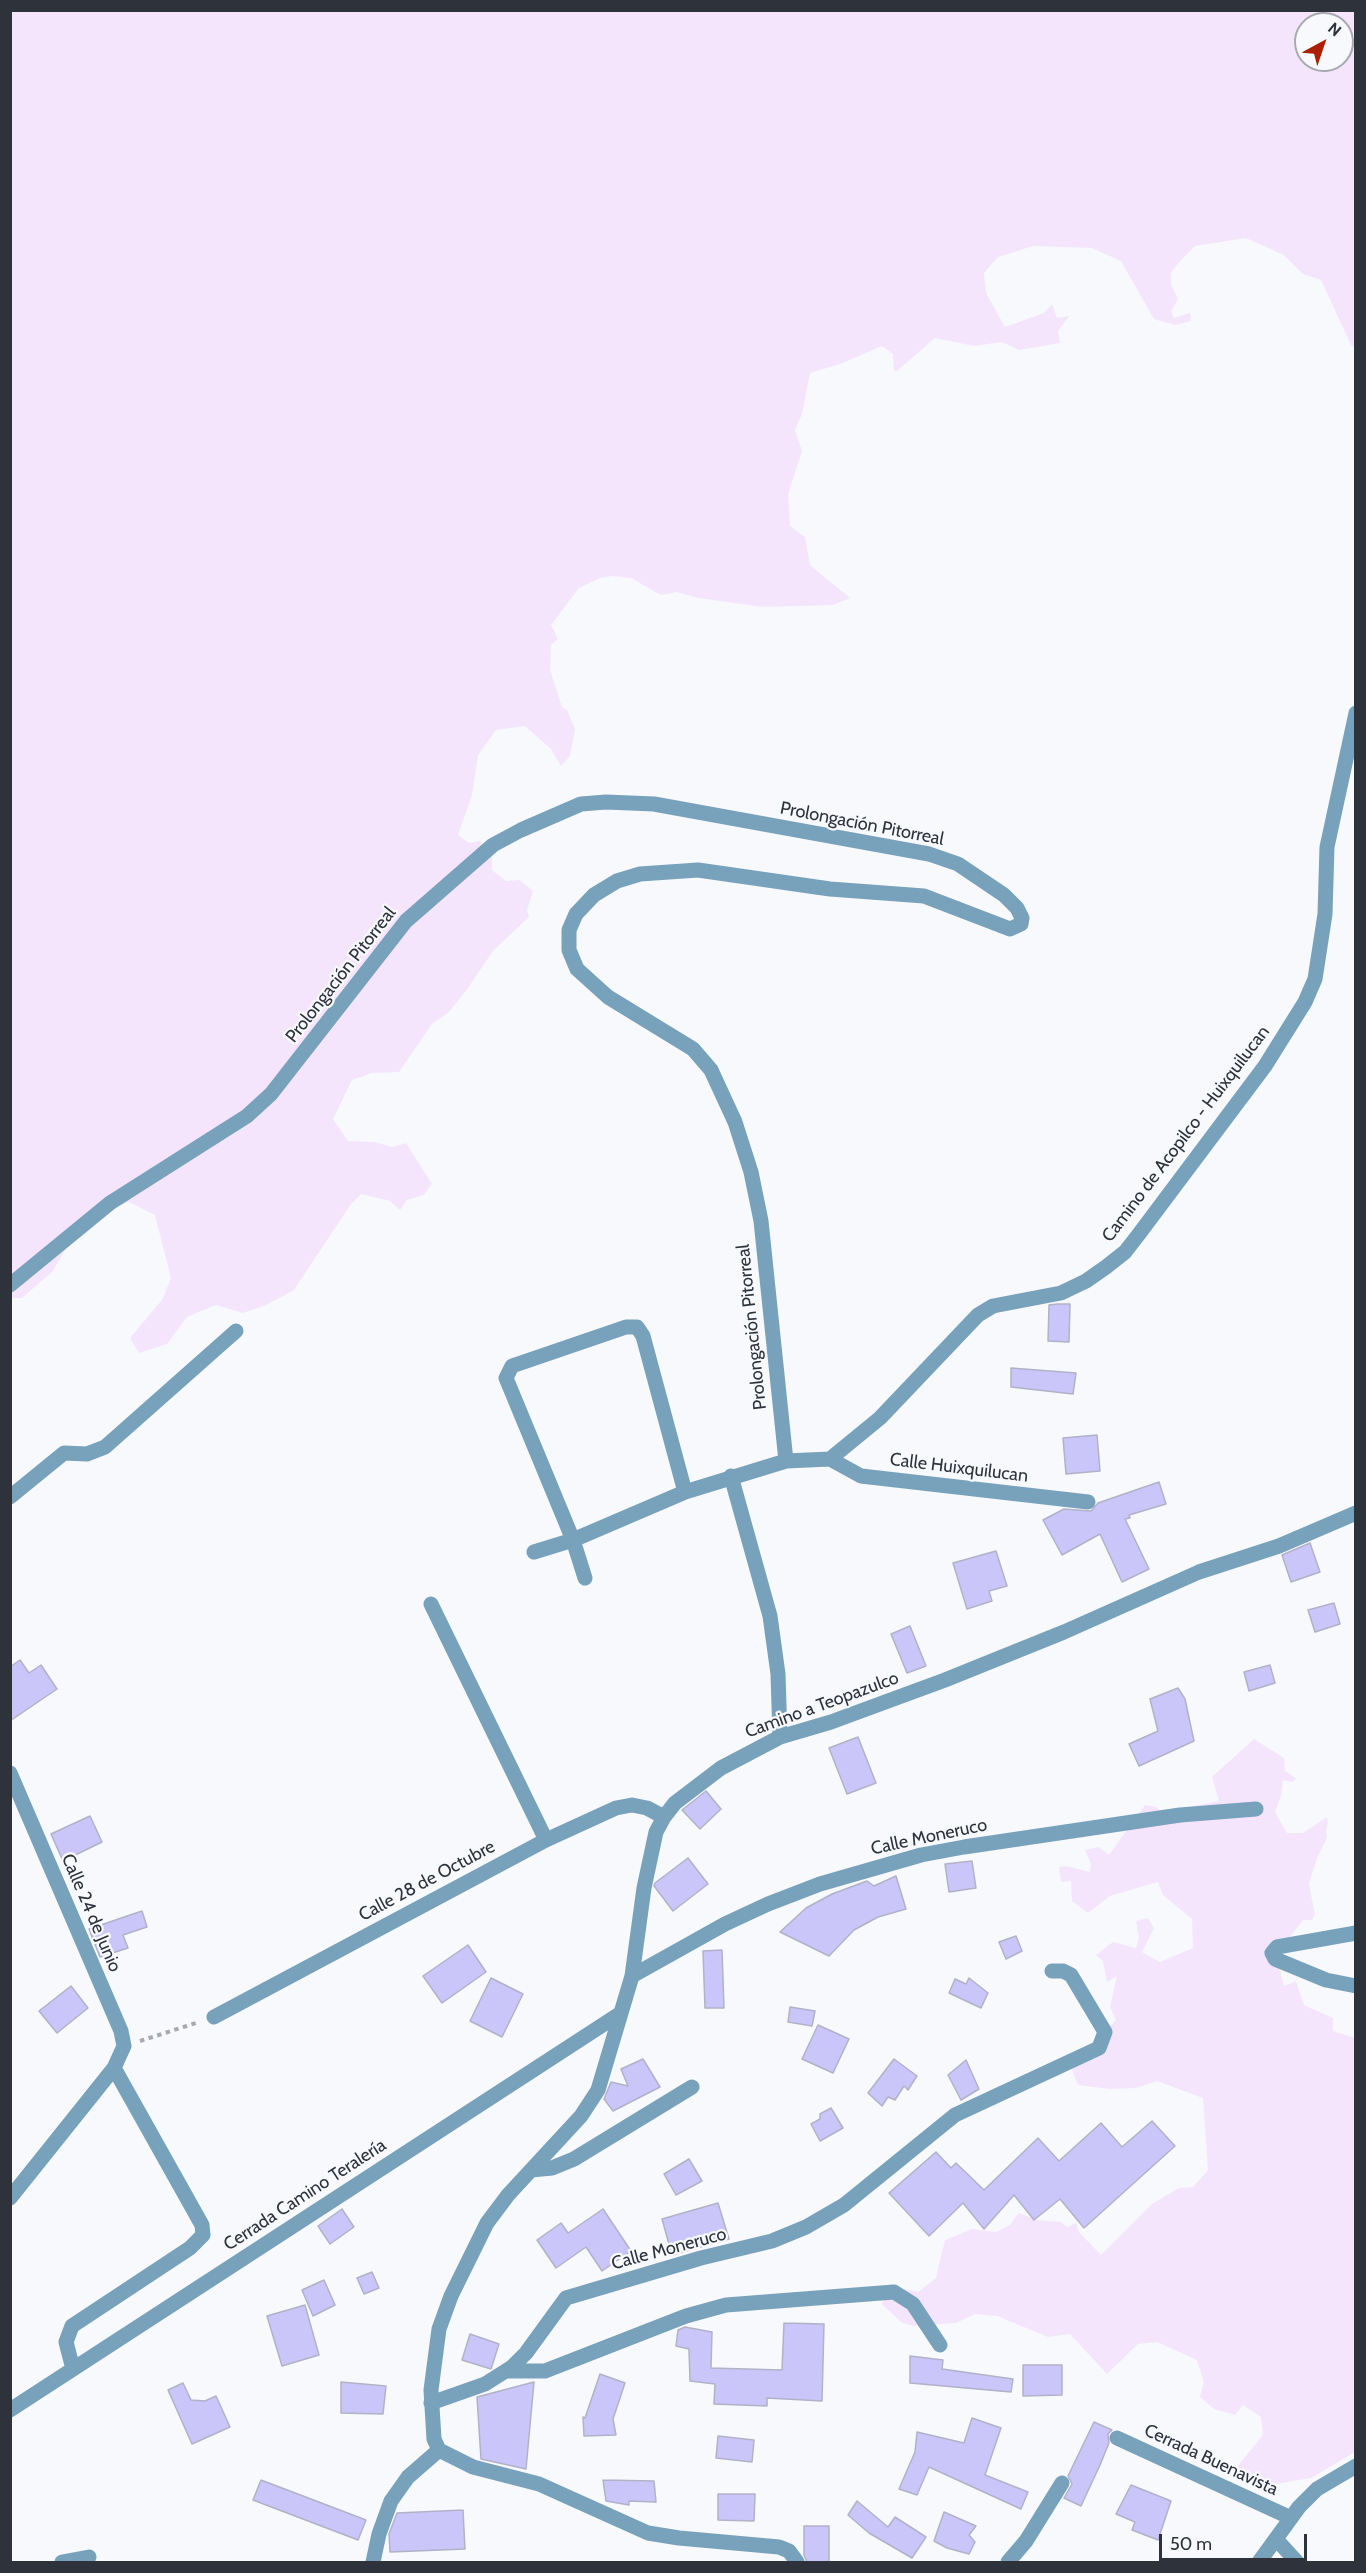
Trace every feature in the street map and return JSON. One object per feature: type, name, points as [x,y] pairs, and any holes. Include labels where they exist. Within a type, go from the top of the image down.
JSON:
[{"type":"street","name":"Camino de Acopilco - Huixquilucan","points":[[830,1459],[880,1418],[978,1315],[993,1306],[1061,1293],[1086,1281],[1125,1252],[1265,1066],[1305,1002],[1315,979],[1325,914],[1327,847],[1356,713]]},
{"type":"street","name":"Prolongación Pitorreal","points":[[10,1285],[110,1203],[247,1116],[271,1094],[406,921],[494,845],[521,830],[581,804],[606,802],[654,804],[929,854],[958,864],[1004,895],[1017,908],[1022,918],[1021,924],[1010,929],[924,896],[830,889],[698,870],[640,874],[617,881],[594,895],[576,914],[569,930],[569,950],[577,969],[608,997],[693,1049],[711,1070],[735,1122],[751,1172],[761,1221],[786,1461]]},
{"type":"street","points":[[585,1578],[573,1540],[506,1378],[508,1371],[518,1363],[626,1327],[637,1327],[643,1336],[683,1488]]},
{"type":"street","points":[[10,1497],[64,1453],[95,1453],[105,1447],[236,1330]]},
{"type":"street","points":[[534,1552],[573,1540],[683,1488],[786,1461],[830,1459]]},
{"type":"street","name":"Calle Huixquilucan","points":[[830,1459],[861,1476],[1088,1502]]},
{"type":"street","points":[[731,1476],[770,1616],[778,1674],[780,1737]]},
{"type":"street","name":"Camino a Teopazulco","points":[[439,2450],[434,2439],[431,2403],[440,2329],[451,2296],[487,2223],[531,2170],[581,2116],[597,2090],[632,1976],[644,1888],[656,1832],[675,1803],[721,1768],[780,1737],[823,1725],[935,1684],[1064,1632],[1189,1576],[1279,1546],[1356,1513]]},
{"type":"street","points":[[431,1604],[546,1840]]},
{"type":"street","name":"Calle 24 de Junio","points":[[10,1773],[121,2031],[124,2046]]},
{"type":"street","name":"Calle 28 de Octubre","points":[[214,2017],[546,1840],[616,1808],[632,1805],[647,1808],[664,1817]]},
{"type":"street","name":"Calle Moneruco","points":[[632,1976],[725,1924],[768,1904],[820,1884],[921,1855],[964,1846],[1180,1815],[1256,1809]]},
{"type":"street","points":[[1356,1933],[1283,1946],[1274,1949],[1272,1953],[1275,1959],[1326,1980],[1356,1986]]},
{"type":"street","name":"Calle Moneruco","points":[[431,2403],[486,2384],[506,2371],[526,2354],[566,2298],[701,2258],[772,2241],[806,2227],[844,2205],[955,2115],[1099,2048],[1103,2043],[1105,2032],[1071,1974],[1064,1971],[1052,1971]]},
{"type":"street","name":"Cerrada Camino Teralería","points":[[10,2410],[621,2013]]},
{"type":"street","points":[[10,2198],[114,2068],[124,2046]]},
{"type":"street","points":[[73,2369],[66,2342],[72,2326],[190,2248],[203,2235],[202,2225],[114,2068]]},
{"type":"street","points":[[531,2170],[552,2168],[574,2159],[692,2087]]},
{"type":"street","points":[[506,2371],[545,2371],[686,2316],[726,2305],[894,2292],[912,2304],[940,2345]]},
{"type":"street","name":"Cerrada Buenavista","points":[[1118,2438],[1289,2517]]},
{"type":"street","points":[[373,2562],[378,2534],[391,2501],[408,2477],[439,2450],[473,2467],[560,2492],[648,2533],[779,2547],[789,2551],[797,2562]]},
{"type":"street","points":[[1259,2562],[1289,2517],[1317,2489],[1356,2466]]},
{"type":"street","points":[[1008,2562],[1026,2541],[1062,2483]]},
{"type":"street","points":[[1276,2539],[1297,2562]]},
{"type":"street","points":[[62,2562],[89,2557]]},
{"type":"path","points":[[124,2046],[214,2017]]},
{"type":"shaded area","points":[[10,11],[1355,11],[1355,348],[1351,345],[1321,280],[1303,274],[1284,255],[1246,238],[1195,246],[1171,272],[1171,285],[1178,299],[1171,311],[1174,318],[1190,313],[1191,321],[1175,325],[1154,319],[1121,261],[1092,248],[1033,246],[998,257],[984,273],[986,293],[1005,327],[1044,313],[1052,304],[1057,318],[1069,316],[1058,331],[1060,343],[1019,350],[1002,342],[974,346],[935,338],[897,371],[894,371],[893,354],[882,346],[840,364],[810,373],[802,414],[795,430],[802,451],[788,494],[790,526],[805,537],[810,565],[850,598],[833,605],[763,607],[698,598],[677,592],[661,595],[631,578],[612,576],[600,578],[579,588],[551,625],[558,639],[551,645],[550,670],[562,707],[567,710],[575,729],[570,756],[561,766],[551,749],[525,726],[496,730],[478,755],[472,795],[458,835],[469,843],[481,841],[481,854],[492,853],[492,870],[506,881],[520,880],[533,891],[527,910],[529,917],[493,951],[449,1012],[432,1024],[399,1072],[372,1073],[352,1080],[333,1119],[348,1141],[374,1142],[393,1147],[406,1143],[432,1184],[424,1195],[407,1200],[400,1210],[390,1201],[361,1194],[351,1204],[294,1290],[266,1305],[243,1313],[216,1305],[206,1309],[187,1317],[167,1344],[139,1353],[130,1338],[162,1300],[171,1278],[155,1215],[129,1202],[116,1207],[73,1237],[52,1272],[22,1298],[11,1298]]},
{"type":"shaded area","points":[[1254,1739],[1284,1758],[1285,1771],[1296,1778],[1293,1782],[1283,1780],[1281,1796],[1275,1812],[1287,1833],[1303,1833],[1327,1817],[1328,1823],[1327,1838],[1317,1858],[1309,1884],[1315,1915],[1312,1920],[1303,1920],[1276,1955],[1284,1986],[1296,1981],[1304,2005],[1333,2018],[1333,2031],[1355,2038],[1355,2452],[1311,2478],[1270,2485],[1231,2474],[1263,2435],[1261,2417],[1243,2405],[1235,2415],[1214,2409],[1200,2397],[1204,2382],[1197,2360],[1157,2342],[1138,2344],[1107,2374],[1070,2334],[1048,2337],[997,2316],[975,2314],[956,2323],[914,2326],[902,2323],[882,2304],[892,2284],[893,2296],[904,2289],[918,2292],[936,2278],[945,2240],[972,2229],[996,2232],[1010,2225],[1019,2213],[1037,2220],[1061,2222],[1067,2227],[1076,2223],[1079,2232],[1101,2255],[1152,2204],[1179,2188],[1193,2187],[1208,2170],[1203,2098],[1157,2081],[1136,2088],[1109,2089],[1078,2085],[1071,2067],[1116,2020],[1110,2007],[1117,1976],[1107,1982],[1103,1961],[1096,1955],[1113,1942],[1136,1948],[1139,1938],[1136,1921],[1148,1918],[1154,1928],[1142,1952],[1160,1962],[1193,1948],[1192,1919],[1163,1895],[1158,1882],[1110,1896],[1088,1913],[1072,1901],[1071,1881],[1061,1882],[1059,1867],[1066,1866],[1090,1872],[1091,1864],[1085,1850],[1099,1847],[1109,1855],[1145,1805],[1156,1807],[1169,1819],[1184,1808],[1219,1801],[1212,1777]]},
{"type":"building","points":[[1070,1304],[1069,1342],[1048,1341],[1049,1305]]},
{"type":"building","points":[[1011,1368],[1076,1373],[1073,1394],[1011,1387]]},
{"type":"building","points":[[1097,1435],[1100,1471],[1066,1474],[1063,1438]]},
{"type":"building","points":[[1159,1482],[1166,1504],[1129,1515],[1130,1518],[1125,1519],[1149,1569],[1122,1582],[1100,1534],[1062,1555],[1043,1520],[1064,1509],[1091,1511],[1098,1503]]},
{"type":"building","points":[[1310,1543],[1320,1572],[1291,1582],[1282,1555]]},
{"type":"building","points":[[996,1551],[1007,1586],[989,1591],[992,1601],[967,1609],[953,1563]]},
{"type":"building","points":[[1334,1603],[1340,1624],[1315,1632],[1308,1610]]},
{"type":"building","points":[[910,1626],[926,1666],[907,1673],[891,1634]]},
{"type":"building","points":[[20,1660],[29,1673],[41,1665],[57,1689],[10,1721],[10,1667]]},
{"type":"building","points":[[1270,1665],[1275,1683],[1249,1691],[1244,1672]]},
{"type":"building","points":[[1178,1688],[1185,1699],[1194,1741],[1139,1766],[1129,1744],[1158,1731],[1150,1699]]},
{"type":"building","points":[[858,1737],[876,1783],[847,1794],[829,1748]]},
{"type":"building","points":[[706,1791],[721,1809],[700,1829],[682,1810]]},
{"type":"building","points":[[90,1816],[102,1842],[63,1861],[51,1834]]},
{"type":"building","points":[[688,1858],[708,1884],[673,1911],[654,1886]]},
{"type":"building","points":[[972,1861],[976,1888],[949,1892],[945,1864]]},
{"type":"building","points":[[896,1876],[906,1909],[878,1917],[854,1930],[829,1956],[780,1932],[806,1908],[832,1894],[867,1881],[874,1886]]},
{"type":"building","points":[[142,1911],[147,1927],[123,1935],[128,1948],[100,1957],[89,1929]]},
{"type":"building","points":[[1016,1936],[1022,1951],[1006,1959],[999,1942]]},
{"type":"building","points":[[468,1945],[486,1972],[442,2003],[423,1976]]},
{"type":"building","points":[[722,1950],[724,2008],[705,2008],[703,1951]]},
{"type":"building","points":[[491,1978],[523,1994],[502,2037],[470,2021]]},
{"type":"building","points":[[969,1978],[988,1993],[981,2008],[949,1993],[955,1979],[966,1984]]},
{"type":"building","points":[[71,1986],[88,2008],[57,2033],[39,2011]]},
{"type":"building","points":[[790,2007],[815,2011],[812,2026],[788,2022]]},
{"type":"building","points":[[818,2025],[849,2039],[833,2073],[802,2059]]},
{"type":"building","points":[[643,2059],[660,2087],[613,2111],[604,2099],[611,2082],[628,2086],[621,2069]]},
{"type":"building","points":[[894,2059],[917,2076],[908,2090],[904,2086],[895,2100],[888,2097],[882,2106],[868,2093]]},
{"type":"building","points":[[966,2060],[979,2089],[961,2100],[948,2075]]},
{"type":"building","points":[[831,2108],[843,2128],[820,2141],[811,2124],[820,2119],[820,2114]]},
{"type":"building","points":[[1152,2121],[1175,2146],[1084,2228],[1060,2199],[1034,2220],[1014,2195],[984,2229],[963,2203],[929,2236],[889,2193],[936,2152],[951,2168],[956,2163],[984,2190],[1038,2138],[1059,2161],[1101,2123],[1122,2147]]},
{"type":"building","points":[[689,2159],[702,2181],[676,2195],[664,2174]]},
{"type":"building","points":[[718,2203],[729,2239],[672,2255],[662,2219]]},
{"type":"building","points":[[342,2209],[354,2227],[330,2244],[318,2226]]},
{"type":"building","points":[[603,2209],[631,2251],[602,2271],[586,2247],[556,2268],[537,2240],[561,2223],[568,2233]]},
{"type":"building","points":[[372,2272],[379,2288],[364,2294],[357,2278]]},
{"type":"building","points":[[324,2280],[335,2305],[313,2316],[302,2290]]},
{"type":"building","points":[[305,2305],[319,2355],[282,2366],[267,2316]]},
{"type":"building","points":[[784,2323],[824,2324],[822,2401],[767,2398],[767,2406],[714,2404],[715,2384],[690,2381],[689,2349],[676,2346],[678,2330],[685,2327],[712,2332],[711,2368],[782,2370]]},
{"type":"building","points":[[470,2334],[499,2344],[491,2369],[462,2360]]},
{"type":"building","points":[[910,2356],[943,2360],[942,2369],[1013,2379],[1011,2392],[910,2383]]},
{"type":"building","points":[[1023,2365],[1062,2365],[1062,2395],[1023,2396]]},
{"type":"building","points":[[600,2374],[625,2383],[613,2419],[616,2435],[584,2436],[583,2417],[585,2418]]},
{"type":"building","points":[[341,2382],[386,2386],[383,2414],[341,2413]]},
{"type":"building","points":[[534,2382],[526,2469],[481,2459],[477,2397]]},
{"type":"building","points":[[183,2383],[191,2400],[205,2401],[216,2396],[230,2427],[192,2444],[168,2390]]},
{"type":"building","points":[[972,2418],[1001,2428],[985,2475],[1028,2492],[1021,2509],[929,2467],[917,2495],[899,2489],[915,2452],[917,2432],[964,2443]]},
{"type":"building","points":[[1094,2422],[1112,2430],[1108,2434],[1109,2443],[1081,2506],[1064,2498],[1072,2484],[1068,2476]]},
{"type":"building","points":[[718,2436],[754,2440],[752,2462],[716,2458]]},
{"type":"building","points":[[261,2480],[366,2520],[358,2540],[253,2500]]},
{"type":"building","points":[[603,2480],[654,2481],[656,2502],[629,2501],[629,2505],[606,2501]]},
{"type":"building","points":[[1131,2485],[1171,2501],[1158,2540],[1132,2530],[1135,2522],[1116,2514]]},
{"type":"building","points":[[718,2494],[755,2494],[754,2521],[718,2520]]},
{"type":"building","points":[[857,2501],[888,2527],[895,2517],[926,2537],[912,2558],[869,2533],[848,2515]]},
{"type":"building","points":[[463,2510],[465,2549],[390,2552],[389,2534],[397,2513]]},
{"type":"building","points":[[944,2512],[976,2526],[969,2535],[975,2542],[969,2554],[947,2548],[934,2541]]},
{"type":"building","points":[[804,2526],[829,2526],[829,2562],[807,2562],[804,2555]]}]
